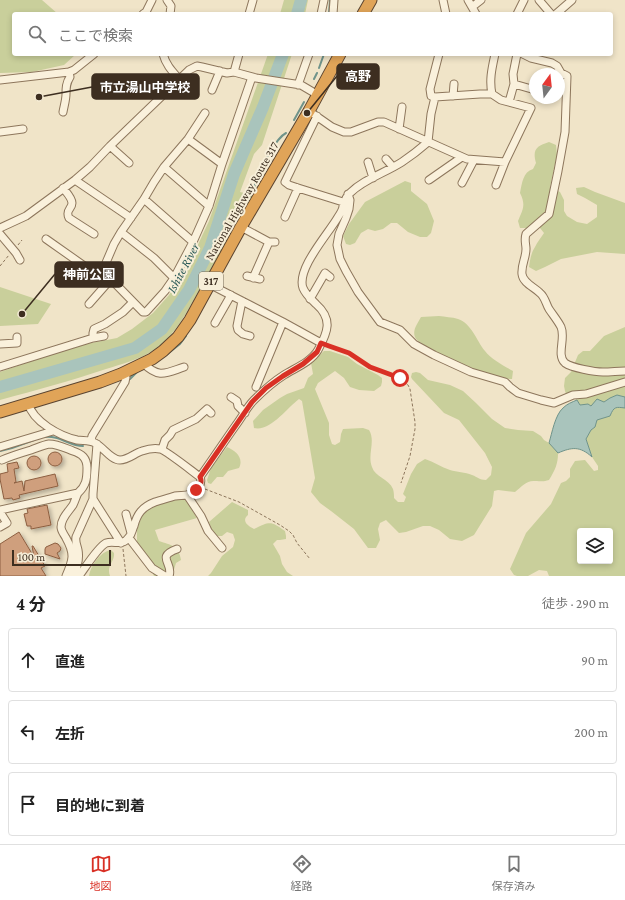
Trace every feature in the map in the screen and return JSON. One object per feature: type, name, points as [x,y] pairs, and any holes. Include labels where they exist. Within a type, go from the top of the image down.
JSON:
[{"type":"highway","points":[[364,12],[371,0]]},
{"type":"highway","name":"National Highway Route 317","points":[[0,412],[100,382],[124,372],[163,352],[178,337],[190,320],[274,170],[313,114],[318,95],[339,56]]},
{"type":"street","points":[[146,12],[152,0]]},
{"type":"street","points":[[167,0],[171,6],[170,12]]},
{"type":"street","points":[[250,12],[253,0]]},
{"type":"street","points":[[321,12],[324,0]]},
{"type":"street","points":[[333,12],[334,0]]},
{"type":"street","points":[[443,0],[446,12]]},
{"type":"street","points":[[475,12],[470,3],[481,0]]},
{"type":"street","points":[[518,12],[524,0]]},
{"type":"street","points":[[539,0],[549,12]]},
{"type":"street","points":[[558,12],[572,0]]},
{"type":"street","points":[[0,80],[69,72],[74,70],[92,56]]},
{"type":"street","points":[[164,56],[170,69],[179,79]]},
{"type":"street","points":[[234,72],[238,56]]},
{"type":"street","points":[[298,84],[308,56]]},
{"type":"street","points":[[438,56],[430,89],[431,96],[492,94],[501,100],[531,108],[505,162],[496,185]]},
{"type":"street","points":[[492,94],[490,79],[495,56]]},
{"type":"street","points":[[509,102],[514,84],[513,74],[517,56]]},
{"type":"street","points":[[527,56],[552,63],[567,76],[565,132],[551,207],[549,214],[526,234],[524,239],[526,249],[522,276],[525,281],[542,294],[548,308],[561,327],[563,341],[561,352],[563,361],[578,368],[602,372],[625,371]]},
{"type":"street","points":[[0,228],[26,216],[75,180],[179,79],[189,70],[197,66],[220,71],[234,72],[254,78],[298,84],[318,95]]},
{"type":"street","points":[[212,90],[220,71]]},
{"type":"street","points":[[63,112],[66,88],[70,77],[69,72]]},
{"type":"street","points":[[101,269],[143,312],[146,312],[165,291],[174,278],[193,242],[209,206],[222,164],[254,78]]},
{"type":"street","points":[[453,96],[454,84]]},
{"type":"street","points":[[514,84],[529,88]]},
{"type":"street","points":[[200,477],[252,402],[266,388],[303,364],[317,352],[328,325],[326,316],[321,308],[310,299],[303,288],[302,281],[304,273],[312,256],[338,217],[343,206],[343,202],[348,194],[364,182],[402,162],[428,142],[431,114],[435,97]]},
{"type":"street","points":[[399,129],[402,106]]},
{"type":"street","points":[[46,239],[90,270],[101,269],[121,232],[164,167],[188,139],[205,113]]},
{"type":"street","points":[[343,202],[288,185],[285,182],[313,114],[332,127],[344,132],[351,132],[378,122],[384,122],[467,159],[505,162]]},
{"type":"street","points":[[0,132],[22,129]]},
{"type":"street","points":[[188,139],[222,164]]},
{"type":"street","points":[[110,146],[129,163]]},
{"type":"street","points":[[429,180],[462,157]]},
{"type":"street","points":[[386,159],[393,167]]},
{"type":"street","points":[[462,183],[474,160]]},
{"type":"street","points":[[368,162],[373,178]]},
{"type":"street","points":[[164,167],[209,206]]},
{"type":"street","points":[[75,180],[131,218]]},
{"type":"street","points":[[63,188],[72,202],[68,212],[69,218],[94,234]]},
{"type":"street","points":[[285,217],[298,188]]},
{"type":"street","points":[[348,194],[350,200],[349,209],[339,234],[337,245],[340,259],[358,292],[380,322],[400,330],[414,344],[434,355],[471,372],[505,382],[518,393],[541,400],[554,403],[573,395],[586,394],[625,382]]},
{"type":"street","points":[[144,199],[193,242]]},
{"type":"street","points":[[241,227],[272,242],[253,278]]},
{"type":"street","points":[[121,232],[154,258],[174,278]]},
{"type":"street","points":[[0,234],[20,260]]},
{"type":"street","points":[[310,299],[325,273],[330,276]]},
{"type":"street","points":[[89,304],[111,280]]},
{"type":"street","points":[[209,284],[321,343]]},
{"type":"street","points":[[215,323],[231,295]]},
{"type":"street","points":[[242,301],[237,326],[238,330],[243,334],[250,336]]},
{"type":"street","points":[[93,338],[94,329],[123,312],[133,302]]},
{"type":"street","points":[[256,386],[283,322]]},
{"type":"street","points":[[0,367],[93,338],[104,336]]},
{"type":"street","points":[[0,344],[18,343],[17,337]]},
{"type":"street","points":[[143,363],[149,369],[164,374],[184,367]]},
{"type":"street","points":[[73,576],[78,565],[79,557],[76,537],[93,499],[94,442],[92,436],[125,382],[126,377],[124,372]]},
{"type":"street","points":[[230,397],[237,402],[238,406],[245,412]]},
{"type":"street","points":[[28,403],[29,408],[34,415],[53,431],[79,440],[94,442],[114,459],[120,460],[147,449],[162,449],[202,480],[200,486],[187,495],[177,496],[145,506],[138,514],[130,535],[121,543],[106,543],[98,550],[80,576]]},
{"type":"street","points":[[162,449],[165,440],[173,430],[196,419],[207,409],[211,413]]},
{"type":"street","points":[[0,447],[53,431]]},
{"type":"street","points":[[0,528],[7,523],[0,511],[78,493],[83,489],[86,481],[87,463],[83,457],[76,452],[63,447],[48,444],[2,460]]},
{"type":"street","points":[[66,576],[73,559],[67,540],[62,532],[61,524],[78,493]]},
{"type":"street","points":[[187,495],[201,516],[208,531],[222,548]]},
{"type":"street","points":[[93,499],[121,543]]},
{"type":"street","points":[[126,514],[130,535],[152,568],[165,576]]},
{"type":"street","points":[[169,576],[170,571],[166,557],[167,554],[177,549]]},
{"type":"path","points":[[321,343],[349,353],[370,367],[400,378],[408,385],[416,422],[410,456],[401,483]]},
{"type":"path","points":[[200,486],[239,502],[280,525],[293,535],[297,543],[310,559]]},
{"type":"path","points":[[121,543],[126,576]]},
{"type":"green space","points":[[0,0],[42,0],[56,12],[12,12],[12,56],[74,56],[64,65],[32,72],[0,73]]},
{"type":"green space","points":[[284,0],[308,0],[305,12],[281,12]]},
{"type":"green space","points":[[267,56],[291,56],[262,145],[254,154],[240,192],[253,195],[185,315],[166,340],[157,348],[136,359],[80,378],[0,400],[0,372],[86,344],[117,338],[153,313],[169,295],[188,266],[209,221]]},
{"type":"green space","points":[[549,142],[556,145],[557,155],[550,187],[560,192],[564,200],[564,211],[567,216],[577,222],[587,224],[597,217],[597,205],[577,194],[576,188],[584,187],[625,203],[625,254],[597,252],[561,259],[536,271],[529,267],[533,252],[544,233],[540,228],[520,228],[518,221],[523,204],[520,193],[525,175],[533,169],[536,163],[536,149]]},
{"type":"green space","points":[[405,181],[411,183],[411,191],[427,204],[434,221],[431,233],[427,237],[420,237],[408,232],[397,223],[391,223],[383,229],[375,231],[368,229],[361,233],[355,243],[350,245],[346,244],[343,236],[349,224],[365,202]]},
{"type":"green space","points":[[0,287],[51,304],[38,324],[0,326]]},
{"type":"green space","points":[[421,317],[451,317],[463,321],[470,328],[482,347],[491,357],[513,371],[512,379],[497,377],[473,369],[418,341],[414,332]]},
{"type":"green space","points":[[625,327],[625,397],[617,395],[604,402],[591,406],[588,404],[580,405],[577,400],[566,394],[564,386],[565,378],[571,372],[578,355],[583,351],[590,351],[604,336]]},
{"type":"green space","points":[[324,351],[330,351],[348,357],[357,364],[382,378],[381,386],[374,391],[359,390],[350,387],[344,378],[335,371],[318,383],[315,389],[329,423],[329,435],[332,444],[335,445],[340,442],[343,429],[363,428],[369,430],[372,439],[370,458],[372,467],[376,473],[391,486],[394,498],[398,502],[404,502],[406,497],[403,494],[411,474],[417,464],[425,459],[450,470],[469,474],[482,480],[486,480],[491,475],[492,467],[485,453],[459,420],[444,413],[412,379],[412,373],[416,372],[420,373],[428,380],[450,385],[463,391],[492,419],[505,428],[533,431],[541,436],[558,453],[557,464],[553,473],[549,480],[529,482],[524,484],[515,492],[494,491],[492,506],[474,535],[462,541],[450,539],[439,530],[430,526],[423,526],[399,533],[386,520],[380,523],[378,529],[380,540],[376,548],[368,548],[354,529],[320,503],[311,492],[315,478],[302,401],[299,399],[272,423],[260,428],[254,428],[253,421],[263,410],[287,394],[304,388],[308,378],[313,374],[311,363]]},
{"type":"green space","points":[[616,407],[625,408],[625,576],[549,576],[547,571],[539,570],[528,576],[514,575],[510,569],[526,533],[551,504],[561,483],[570,477],[570,469],[575,461],[585,460],[594,471],[598,470],[598,466],[592,457],[586,439],[591,430],[595,427],[597,420],[610,416],[613,409]]},
{"type":"green space","points":[[227,447],[240,458],[239,468],[228,471],[223,477],[217,477],[211,484],[208,483],[207,480],[211,468]]},
{"type":"green space","points":[[185,498],[197,518],[155,530],[159,541],[174,547],[180,555],[181,560],[176,563],[172,576],[154,576],[153,574],[155,570],[137,545],[137,530],[142,515],[149,508],[162,503]]},
{"type":"green space","points":[[232,502],[248,510],[248,515],[245,521],[252,528],[254,529],[270,523],[285,531],[286,539],[277,540],[273,544],[287,572],[293,576],[208,576],[222,556],[233,547],[235,540],[233,534],[227,532],[222,536],[214,536],[209,522]]},
{"type":"green space","points":[[111,550],[114,553],[114,556],[109,569],[110,576],[89,576],[92,568],[100,556]]},
{"type":"water","points":[[617,395],[625,397],[625,408],[616,408],[610,416],[597,420],[595,427],[591,430],[586,439],[592,457],[580,449],[572,449],[558,453],[549,443],[558,415],[566,405],[577,400],[580,405],[588,404],[591,406],[597,399],[604,402]]},
{"type":"building","points":[[55,452],[60,454],[62,459],[60,464],[55,466],[50,464],[48,459],[50,454]]},
{"type":"building","points":[[34,456],[39,458],[41,463],[39,468],[34,470],[29,468],[27,463],[29,458]]},
{"type":"building","points":[[17,462],[19,468],[14,469],[16,482],[14,483],[22,481],[24,491],[25,481],[55,474],[58,486],[19,495],[20,498],[13,500],[12,498],[4,499],[0,474],[8,472],[7,464]]},
{"type":"building","points":[[47,505],[51,525],[31,529],[31,526],[27,526],[24,514],[28,513],[27,509]]},
{"type":"building","points":[[19,532],[34,557],[33,546],[45,566],[41,568],[46,576],[0,576],[0,544]]},
{"type":"building","points":[[55,543],[61,548],[57,553],[60,559],[45,554],[46,547]]},
{"type":"waterway","name":"Ishite River","points":[[298,12],[301,0]]},
{"type":"waterway","points":[[329,12],[330,0]]},
{"type":"waterway","name":"Ishite River","points":[[0,387],[135,348],[162,329],[189,290],[210,248],[234,174],[263,107],[282,56]]},
{"type":"waterway","points":[[319,68],[323,56]]},
{"type":"waterway","points":[[314,79],[317,73]]},
{"type":"waterway","points":[[294,120],[304,102]]},
{"type":"waterway","points":[[253,193],[256,180],[265,160],[273,147],[286,133]]},
{"type":"waterway","points":[[166,355],[180,344],[186,336]]},
{"type":"waterway","points":[[130,379],[137,372]]},
{"type":"waterway","points":[[44,437],[60,439],[78,446],[83,446]]},
{"type":"waterway","points":[[0,451],[34,440]]},
{"type":"place","name":"市立湯山中学校","points":[[39,97]]},
{"type":"place","name":"高野","points":[[307,113]]},
{"type":"place","name":"神前公園","points":[[22,314]]},
{"type":"route","points":[[196,490],[200,486],[202,480],[200,477],[252,402],[266,388],[303,364],[317,352],[321,343],[345,351],[370,367],[400,378]]}]
